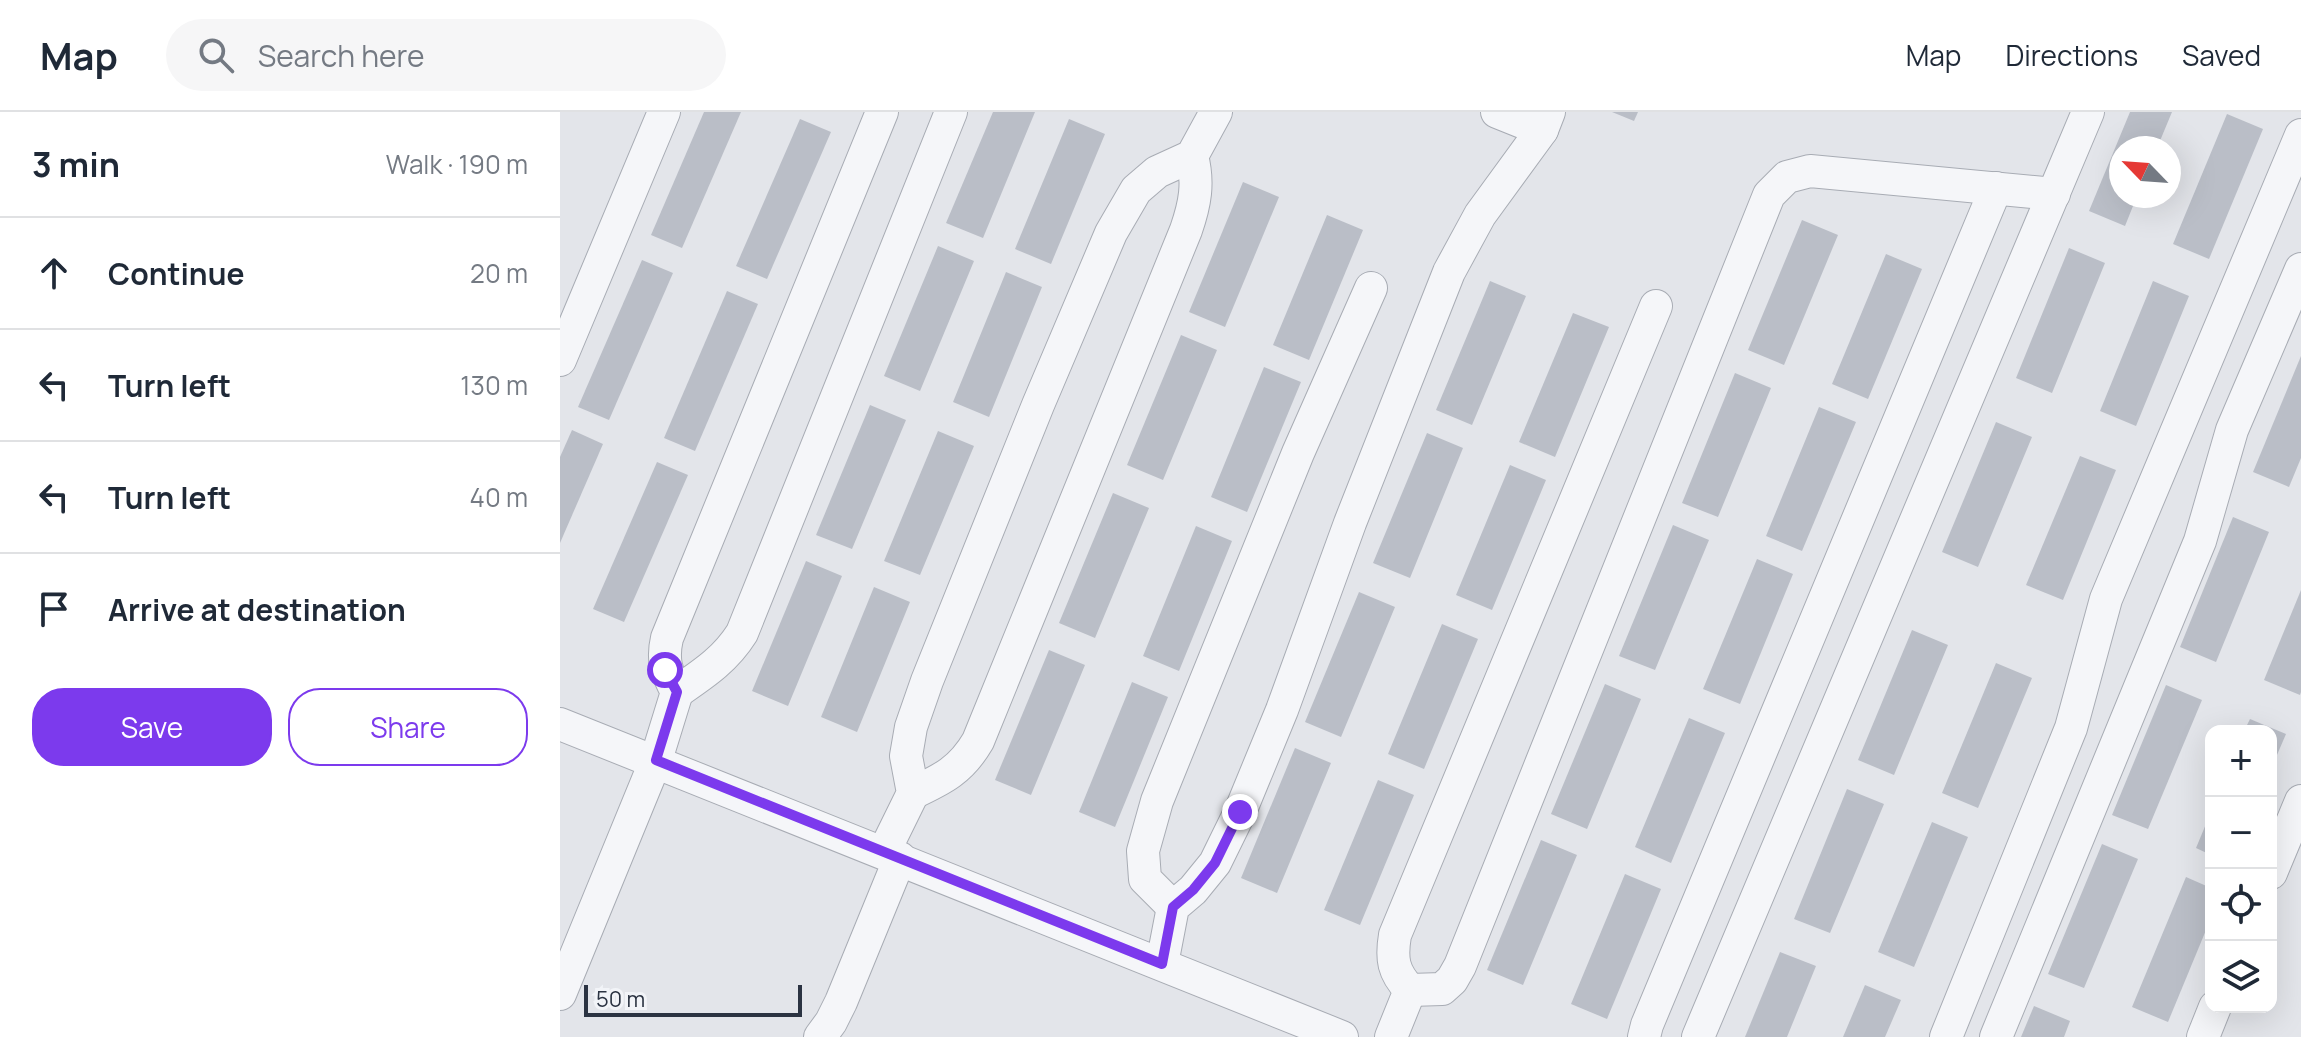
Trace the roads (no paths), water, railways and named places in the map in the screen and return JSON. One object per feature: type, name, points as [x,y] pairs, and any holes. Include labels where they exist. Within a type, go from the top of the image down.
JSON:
[{"type":"street","points":[[560,360],[664,112]]},
{"type":"street","points":[[677,692],[665,670],[663,656],[667,638],[882,112]]},
{"type":"street","points":[[560,994],[656,760],[677,692],[713,668],[730,652],[742,633],[951,112]]},
{"type":"street","points":[[820,1037],[841,1002],[913,793],[906,756],[911,727],[927,681],[1111,233],[1136,190],[1157,172],[1192,156],[1216,112]]},
{"type":"street","points":[[1162,964],[1173,907],[1193,890],[1215,863],[1240,812],[1449,272],[1480,215],[1546,121],[1497,112]]},
{"type":"street","points":[[1698,1037],[2088,112]]},
{"type":"street","points":[[1946,1037],[2071,728],[2106,599],[2301,135]]},
{"type":"street","points":[[913,793],[944,778],[967,760],[978,741],[1186,230],[1195,205],[1197,176],[1192,156]]},
{"type":"street","points":[[1410,990],[1442,989],[1460,966],[1769,195],[1787,177],[1810,171],[2054,194]]},
{"type":"street","points":[[1644,1037],[1996,188]]},
{"type":"street","points":[[1996,1037],[2200,541],[2237,416],[2301,269]]},
{"type":"street","points":[[1173,907],[1145,879],[1143,851],[1157,801],[1298,453],[1371,288]]},
{"type":"street","points":[[1410,990],[1394,968],[1395,935],[1656,306]]},
{"type":"street","points":[[560,724],[1342,1037]]},
{"type":"street","points":[[2273,869],[2301,801]]},
{"type":"street","points":[[1391,1037],[1410,990]]},
{"type":"street","points":[[2203,1037],[2213,1013]]}]
